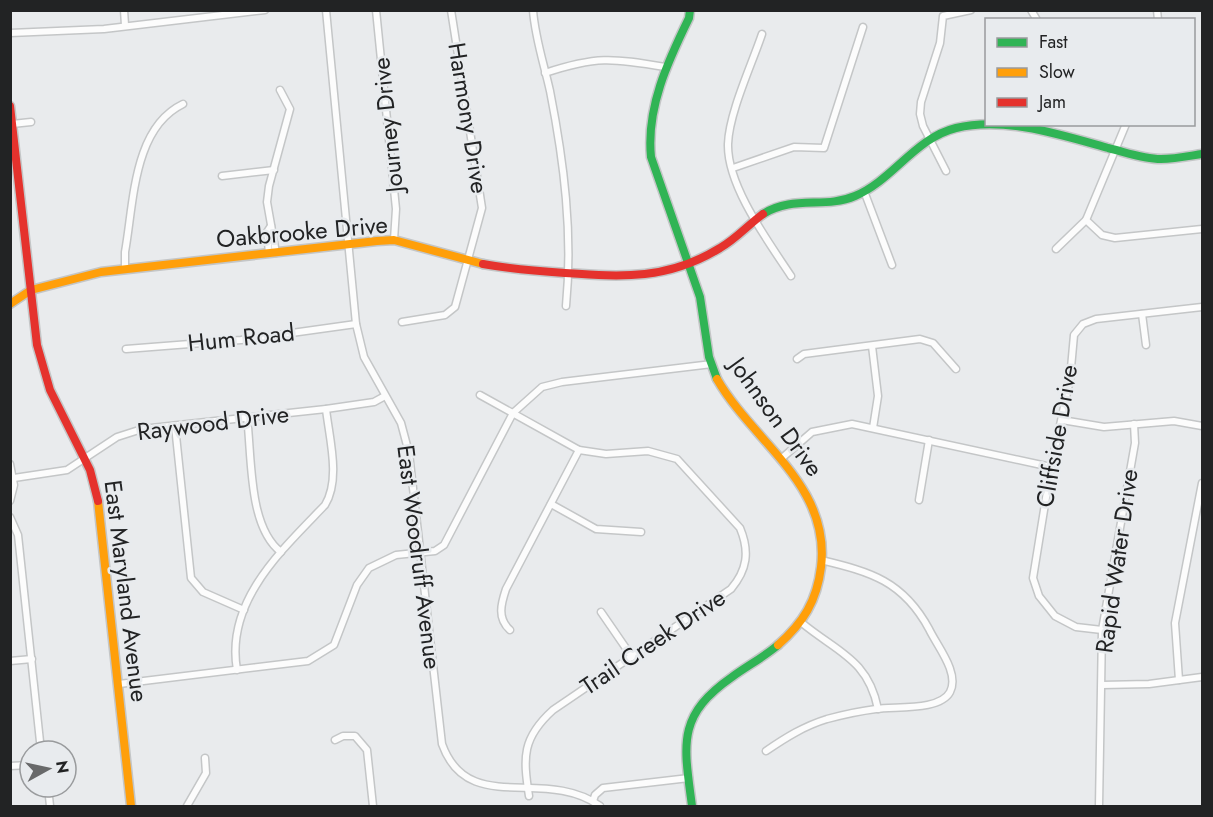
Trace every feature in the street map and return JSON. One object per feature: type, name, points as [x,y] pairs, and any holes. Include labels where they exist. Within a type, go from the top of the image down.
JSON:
[{"type":"street","points":[[124,10],[126,25]]},
{"type":"street","points":[[10,33],[126,25],[265,10]]},
{"type":"street","name":"East Woodruff Avenue","points":[[326,10],[356,324],[364,357],[401,423],[409,453],[442,744],[446,761],[456,778],[463,784]]},
{"type":"street","name":"Journey Drive","points":[[376,10],[396,209],[394,240]]},
{"type":"street","name":"Harmony Drive","points":[[402,322],[445,315],[454,307],[482,208],[451,10]]},
{"type":"street","points":[[533,10],[566,188],[569,273],[566,306]]},
{"type":"street","name":"Johnson Drive","points":[[690,10],[689,18],[665,67],[653,115],[650,146],[659,180],[703,304],[715,374],[782,459],[812,502],[820,527],[821,560],[819,587],[802,622],[781,644],[716,689],[700,705],[690,723],[687,758],[692,807]]},
{"type":"street","points":[[946,171],[930,141],[920,114],[921,102],[940,43],[942,20],[947,13],[971,10]]},
{"type":"street","points":[[733,168],[794,147],[824,148],[863,27]]},
{"type":"street","points":[[762,34],[730,128],[729,158],[754,221],[791,276]]},
{"type":"street","points":[[545,73],[583,60],[603,59],[665,67]]},
{"type":"street","points":[[272,253],[267,202],[289,116],[289,104],[280,90]]},
{"type":"street","points":[[125,269],[125,252],[143,150],[156,125],[167,113],[183,104]]},
{"type":"street","name":"East Maryland Avenue","points":[[10,106],[34,328],[43,372],[85,459],[94,482],[101,514],[131,807]]},
{"type":"street","points":[[12,121],[31,122]]},
{"type":"street","name":"Oakbrooke Drive","points":[[10,304],[31,290],[125,269],[394,240],[512,269],[636,277],[656,273],[722,247],[754,221],[778,206],[804,201],[821,204],[841,202],[864,191],[930,141],[956,128],[985,126]]},
{"type":"street","name":"Oakbrooke Drive","points":[[1013,126],[1162,159],[1203,154]]},
{"type":"street","points":[[1056,249],[1086,220],[1125,126]]},
{"type":"street","points":[[222,176],[274,170]]},
{"type":"street","points":[[864,191],[892,264]]},
{"type":"street","points":[[1086,220],[1102,235],[1115,238],[1203,229]]},
{"type":"street","name":"Cliffside Drive","points":[[1102,630],[1076,627],[1055,616],[1039,596],[1033,578],[1051,467],[1062,420],[1074,335],[1083,324],[1096,320],[1203,307]]},
{"type":"street","points":[[1142,314],[1146,345]]},
{"type":"street","name":"Hum Road","points":[[126,349],[241,340],[356,324]]},
{"type":"street","points":[[797,359],[804,354],[927,340],[933,343],[956,369]]},
{"type":"street","points":[[872,346],[878,396],[873,428]]},
{"type":"street","points":[[119,684],[308,661],[334,645],[357,585],[369,568],[396,555],[435,551],[444,545],[513,413],[542,387],[562,382],[712,364]]},
{"type":"street","name":"Trail Creek Drive","points":[[480,395],[579,450],[606,454],[648,450],[677,459],[740,528],[746,541],[746,565],[741,577],[731,590],[553,710],[533,731],[525,753],[529,796]]},
{"type":"street","name":"Raywood Drive","points":[[14,478],[58,472],[85,459],[117,437],[142,429],[326,409],[374,402],[385,396]]},
{"type":"street","points":[[237,670],[235,639],[244,610],[262,575],[325,505],[331,493],[332,473],[326,409]]},
{"type":"street","points":[[247,417],[258,519],[267,539],[281,552]]},
{"type":"street","points":[[1062,420],[1104,427],[1174,421],[1203,426]]},
{"type":"street","points":[[782,459],[812,432],[852,424],[1051,467]]},
{"type":"street","name":"Rapid Water Drive","points":[[1099,807],[1102,630],[1135,443],[1134,424]]},
{"type":"street","points":[[175,426],[191,578],[203,592],[244,610]]},
{"type":"street","points":[[919,500],[929,440]]},
{"type":"street","points":[[510,630],[503,623],[501,615],[501,604],[506,589],[579,450]]},
{"type":"street","points":[[10,464],[14,478],[10,501]]},
{"type":"street","points":[[1179,680],[1176,623],[1203,483]]},
{"type":"street","points":[[551,504],[596,529],[641,532]]},
{"type":"street","points":[[10,517],[18,535],[40,739]]},
{"type":"street","points":[[766,751],[802,729],[827,719],[878,709],[907,708],[942,700],[952,690],[951,671],[924,620],[908,600],[886,581],[867,571],[821,560]]},
{"type":"street","points":[[601,612],[632,657]]},
{"type":"street","points":[[802,622],[861,667],[875,690],[878,709]]},
{"type":"street","points":[[10,661],[32,659]]},
{"type":"street","points":[[1102,685],[1149,684],[1203,677]]},
{"type":"street","points":[[335,740],[343,736],[355,736],[367,750],[373,807]]},
{"type":"street","points":[[187,807],[207,773],[205,758]]},
{"type":"street","points":[[593,801],[598,791],[603,788],[689,778]]},
{"type":"street","points":[[519,797],[573,794],[593,801],[600,807]]},
{"type":"traffic: fast","points":[[690,10],[689,18],[666,68],[655,103],[650,139],[651,157],[700,297],[709,357],[717,379]]},
{"type":"traffic: fast","points":[[763,214],[786,205],[832,202],[855,196],[869,189],[916,150],[941,133],[956,128],[985,124]]},
{"type":"traffic: fast","points":[[1013,126],[1052,133],[1148,158],[1161,159],[1202,154]]},
{"type":"traffic: fast","points":[[692,806],[686,749],[693,719],[701,705],[714,691],[778,645]]},
{"type":"traffic: slow","points":[[10,304],[31,290],[101,272],[377,241],[394,240],[483,264]]},
{"type":"traffic: slow","points":[[717,379],[732,402],[802,488],[814,512],[821,538],[821,567],[812,601],[802,620],[778,645]]},
{"type":"traffic: slow","points":[[98,501],[131,806]]},
{"type":"traffic: jam","points":[[10,106],[37,345],[50,390],[90,470],[98,501]]},
{"type":"traffic: jam","points":[[483,264],[534,271],[606,275],[663,271],[682,266],[720,248],[763,214]]}]
